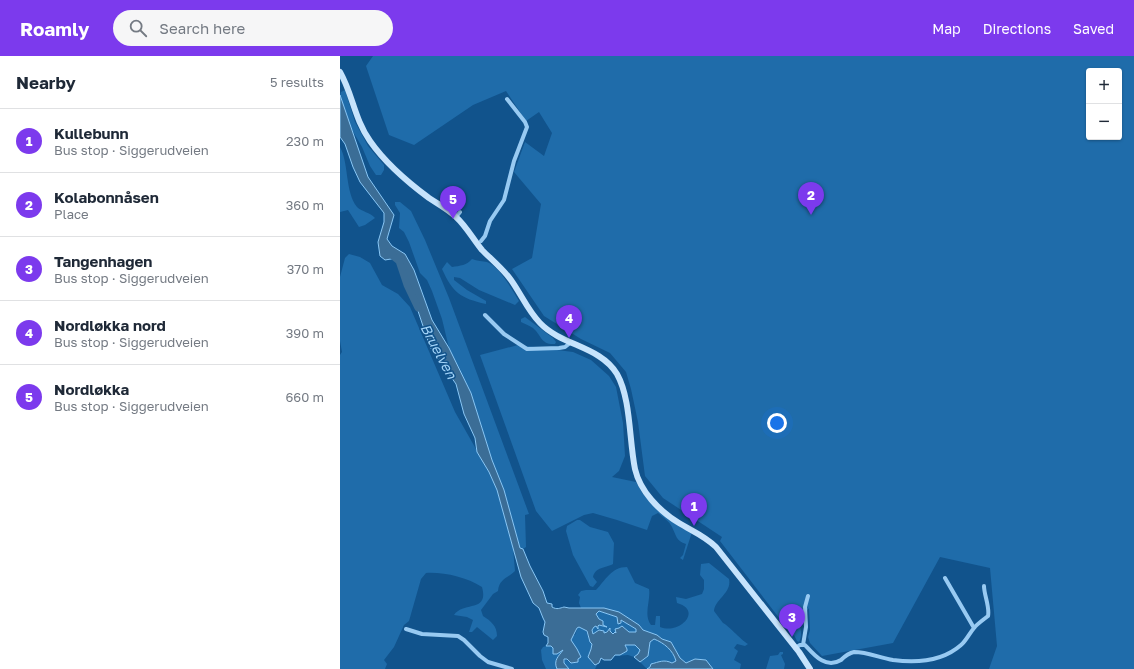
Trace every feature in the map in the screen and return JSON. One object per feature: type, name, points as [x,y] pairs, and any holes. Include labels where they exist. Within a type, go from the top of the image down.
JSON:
[{"type":"main road","points":[[340,72],[347,86],[358,121],[378,153],[400,176],[458,215],[482,250],[507,275],[537,321],[551,333],[603,358],[613,368],[619,379],[625,399],[634,469],[638,481],[643,489],[650,498],[673,519],[703,535],[716,546],[810,669]]},
{"type":"street","points":[[481,241],[485,236],[490,221],[504,200],[514,161],[527,127],[525,122],[507,99]]},
{"type":"street","points":[[485,315],[504,334],[527,348],[559,348],[565,347],[570,343]]},
{"type":"street","points":[[945,578],[974,628]]},
{"type":"street","points":[[803,645],[820,661],[828,666],[835,665],[847,654],[852,652],[892,660],[925,660],[941,657],[950,653],[961,645],[974,628],[988,616],[984,586]]},
{"type":"street","points":[[803,645],[806,624],[805,607],[808,596]]},
{"type":"street","points":[[406,629],[422,634],[458,636],[488,662],[512,669]]},
{"type":"street","points":[[795,648],[803,645]]},
{"type":"shaded area","points":[[373,56],[1134,56],[1134,669],[989,669],[997,646],[990,568],[940,557],[893,643],[822,656],[810,643],[808,637],[810,630],[809,608],[800,622],[801,637],[799,642],[797,641],[794,635],[793,636],[720,541],[722,537],[663,498],[645,476],[638,422],[626,372],[610,353],[581,339],[544,316],[512,269],[532,258],[541,204],[514,172],[525,142],[544,156],[552,133],[539,112],[526,121],[506,91],[473,105],[414,145],[389,135],[366,66]]},
{"type":"shaded area","points":[[345,90],[355,122],[368,146],[384,165],[384,170],[381,175],[376,175],[370,166],[362,147],[352,130],[340,95],[341,92]]},
{"type":"shaded area","points":[[340,147],[345,161],[353,201],[359,209],[371,214],[375,218],[359,227],[348,210],[340,212]]},
{"type":"shaded area","points":[[395,202],[400,202],[411,211],[425,240],[449,298],[529,514],[525,515],[526,547],[523,549],[520,548],[504,490],[492,460],[471,393],[449,348],[442,319],[432,291],[427,280],[420,273],[404,232],[399,228],[400,213],[395,205]]},
{"type":"shaded area","points":[[349,254],[360,257],[370,263],[382,285],[398,294],[410,307],[455,412],[489,472],[497,490],[513,548],[515,571],[502,581],[498,591],[493,594],[481,610],[483,616],[491,622],[496,629],[497,636],[493,640],[477,627],[472,632],[469,632],[473,620],[467,617],[454,615],[464,608],[479,604],[483,595],[482,587],[469,580],[455,576],[440,573],[426,573],[421,579],[409,621],[404,625],[394,647],[384,660],[387,664],[385,669],[340,669],[340,355],[342,352],[340,341],[340,277],[345,258]]},
{"type":"shaded area","points":[[472,259],[487,262],[492,265],[505,279],[519,301],[515,305],[479,290],[460,278],[454,277],[454,280],[467,290],[486,301],[486,304],[464,297],[458,293],[450,284],[442,269],[447,262],[452,267],[461,266]]},
{"type":"shaded area","points":[[525,317],[553,338],[556,342],[555,344],[547,343],[533,328],[521,322],[521,319]]},
{"type":"shaded area","points":[[518,345],[573,352],[591,360],[609,376],[616,387],[623,423],[625,456],[619,471],[612,477],[636,482],[643,494],[649,500],[692,532],[683,560],[680,558],[683,555],[686,544],[678,539],[670,523],[658,513],[652,516],[647,530],[593,513],[584,515],[552,531],[536,511],[480,355]]},
{"type":"shaded area","points":[[577,520],[580,520],[590,527],[608,532],[614,543],[613,564],[596,571],[593,577],[597,582],[593,587],[590,586],[573,555],[566,531],[567,526]]},
{"type":"shaded area","points":[[709,563],[729,579],[728,588],[717,603],[714,611],[723,623],[748,644],[745,646],[737,644],[734,648],[738,651],[734,660],[741,664],[740,669],[713,669],[706,660],[695,659],[686,663],[680,658],[671,642],[643,630],[639,625],[622,614],[604,608],[581,608],[579,603],[580,597],[578,595],[581,591],[596,590],[617,569],[627,567],[635,583],[649,589],[647,612],[651,625],[655,625],[656,616],[660,616],[660,627],[668,629],[675,628],[686,621],[688,616],[688,611],[685,606],[677,603],[676,597],[686,599],[702,594],[704,589],[704,580],[700,575],[701,564]]},
{"type":"shaded area","points":[[599,611],[617,617],[621,624],[621,620],[636,629],[636,632],[629,632],[624,627],[615,630],[616,633],[611,632],[610,629],[604,633],[603,631],[598,630],[593,634],[592,630],[594,627],[596,626],[598,628],[599,625],[606,627],[603,625],[603,621],[599,619],[596,614]]},
{"type":"shaded area","points":[[578,627],[586,631],[592,644],[588,657],[594,664],[597,665],[595,669],[569,669],[564,663],[565,659],[571,663],[576,663],[578,659],[578,651],[571,640],[572,635],[575,635]]},
{"type":"shaded area","points":[[654,639],[668,647],[673,653],[676,661],[657,662],[651,664],[647,669],[640,662],[648,656],[650,642]]},
{"type":"shaded area","points":[[625,645],[635,645],[640,652],[634,657],[628,655],[614,656],[625,652],[627,649]]},
{"type":"shaded area","points":[[546,646],[551,646],[553,648],[553,653],[563,650],[556,661],[556,666],[558,669],[546,669],[542,660],[541,650]]},
{"type":"shaded area","points":[[780,652],[783,652],[781,655],[785,664],[784,669],[766,669],[770,656],[778,655]]},
{"type":"water","points":[[340,95],[368,177],[394,215],[387,239],[392,246],[405,254],[414,270],[432,320],[449,348],[471,393],[492,460],[504,490],[520,548],[523,549],[543,591],[547,603],[552,604],[552,607],[555,608],[604,608],[619,612],[639,625],[643,630],[671,642],[680,658],[686,663],[695,659],[706,660],[713,669],[647,669],[651,664],[657,662],[664,661],[672,663],[676,661],[673,653],[668,647],[654,639],[650,642],[648,656],[640,662],[634,657],[640,650],[635,645],[625,645],[627,651],[620,655],[615,655],[611,660],[604,660],[601,658],[599,663],[595,665],[588,657],[592,644],[587,631],[579,627],[571,640],[581,657],[578,659],[578,662],[571,663],[567,659],[564,659],[564,663],[569,669],[557,669],[556,661],[563,650],[557,654],[553,654],[553,648],[551,646],[546,646],[548,643],[548,637],[544,635],[543,632],[545,622],[539,608],[533,603],[521,577],[497,490],[489,472],[477,452],[475,438],[464,414],[456,384],[430,347],[406,275],[397,258],[385,260],[380,256],[378,242],[384,222],[384,213],[360,182],[345,144],[340,137]],"holes":[[[599,611],[617,617],[618,624],[621,623],[621,620],[636,629],[636,632],[629,632],[622,626],[615,629],[616,633],[615,632],[613,634],[610,631],[610,628],[607,632],[604,633],[604,631],[599,630],[593,634],[592,630],[594,627],[596,626],[598,629],[599,625],[607,627],[603,625],[603,621],[599,619],[596,614]]]},
{"type":"waterway","name":"Bruelven","points":[[388,252],[399,261],[407,285],[418,308]]},
{"type":"place","name":"Kolabonnåsen","points":[[811,215]]},
{"type":"place","name":"Nordløkka","points":[[453,219]]},
{"type":"place","name":"Nordløkka nord","points":[[569,338]]},
{"type":"place","name":"Kullebunn","points":[[694,526]]},
{"type":"place","name":"Tangenhagen","points":[[792,637]]}]
